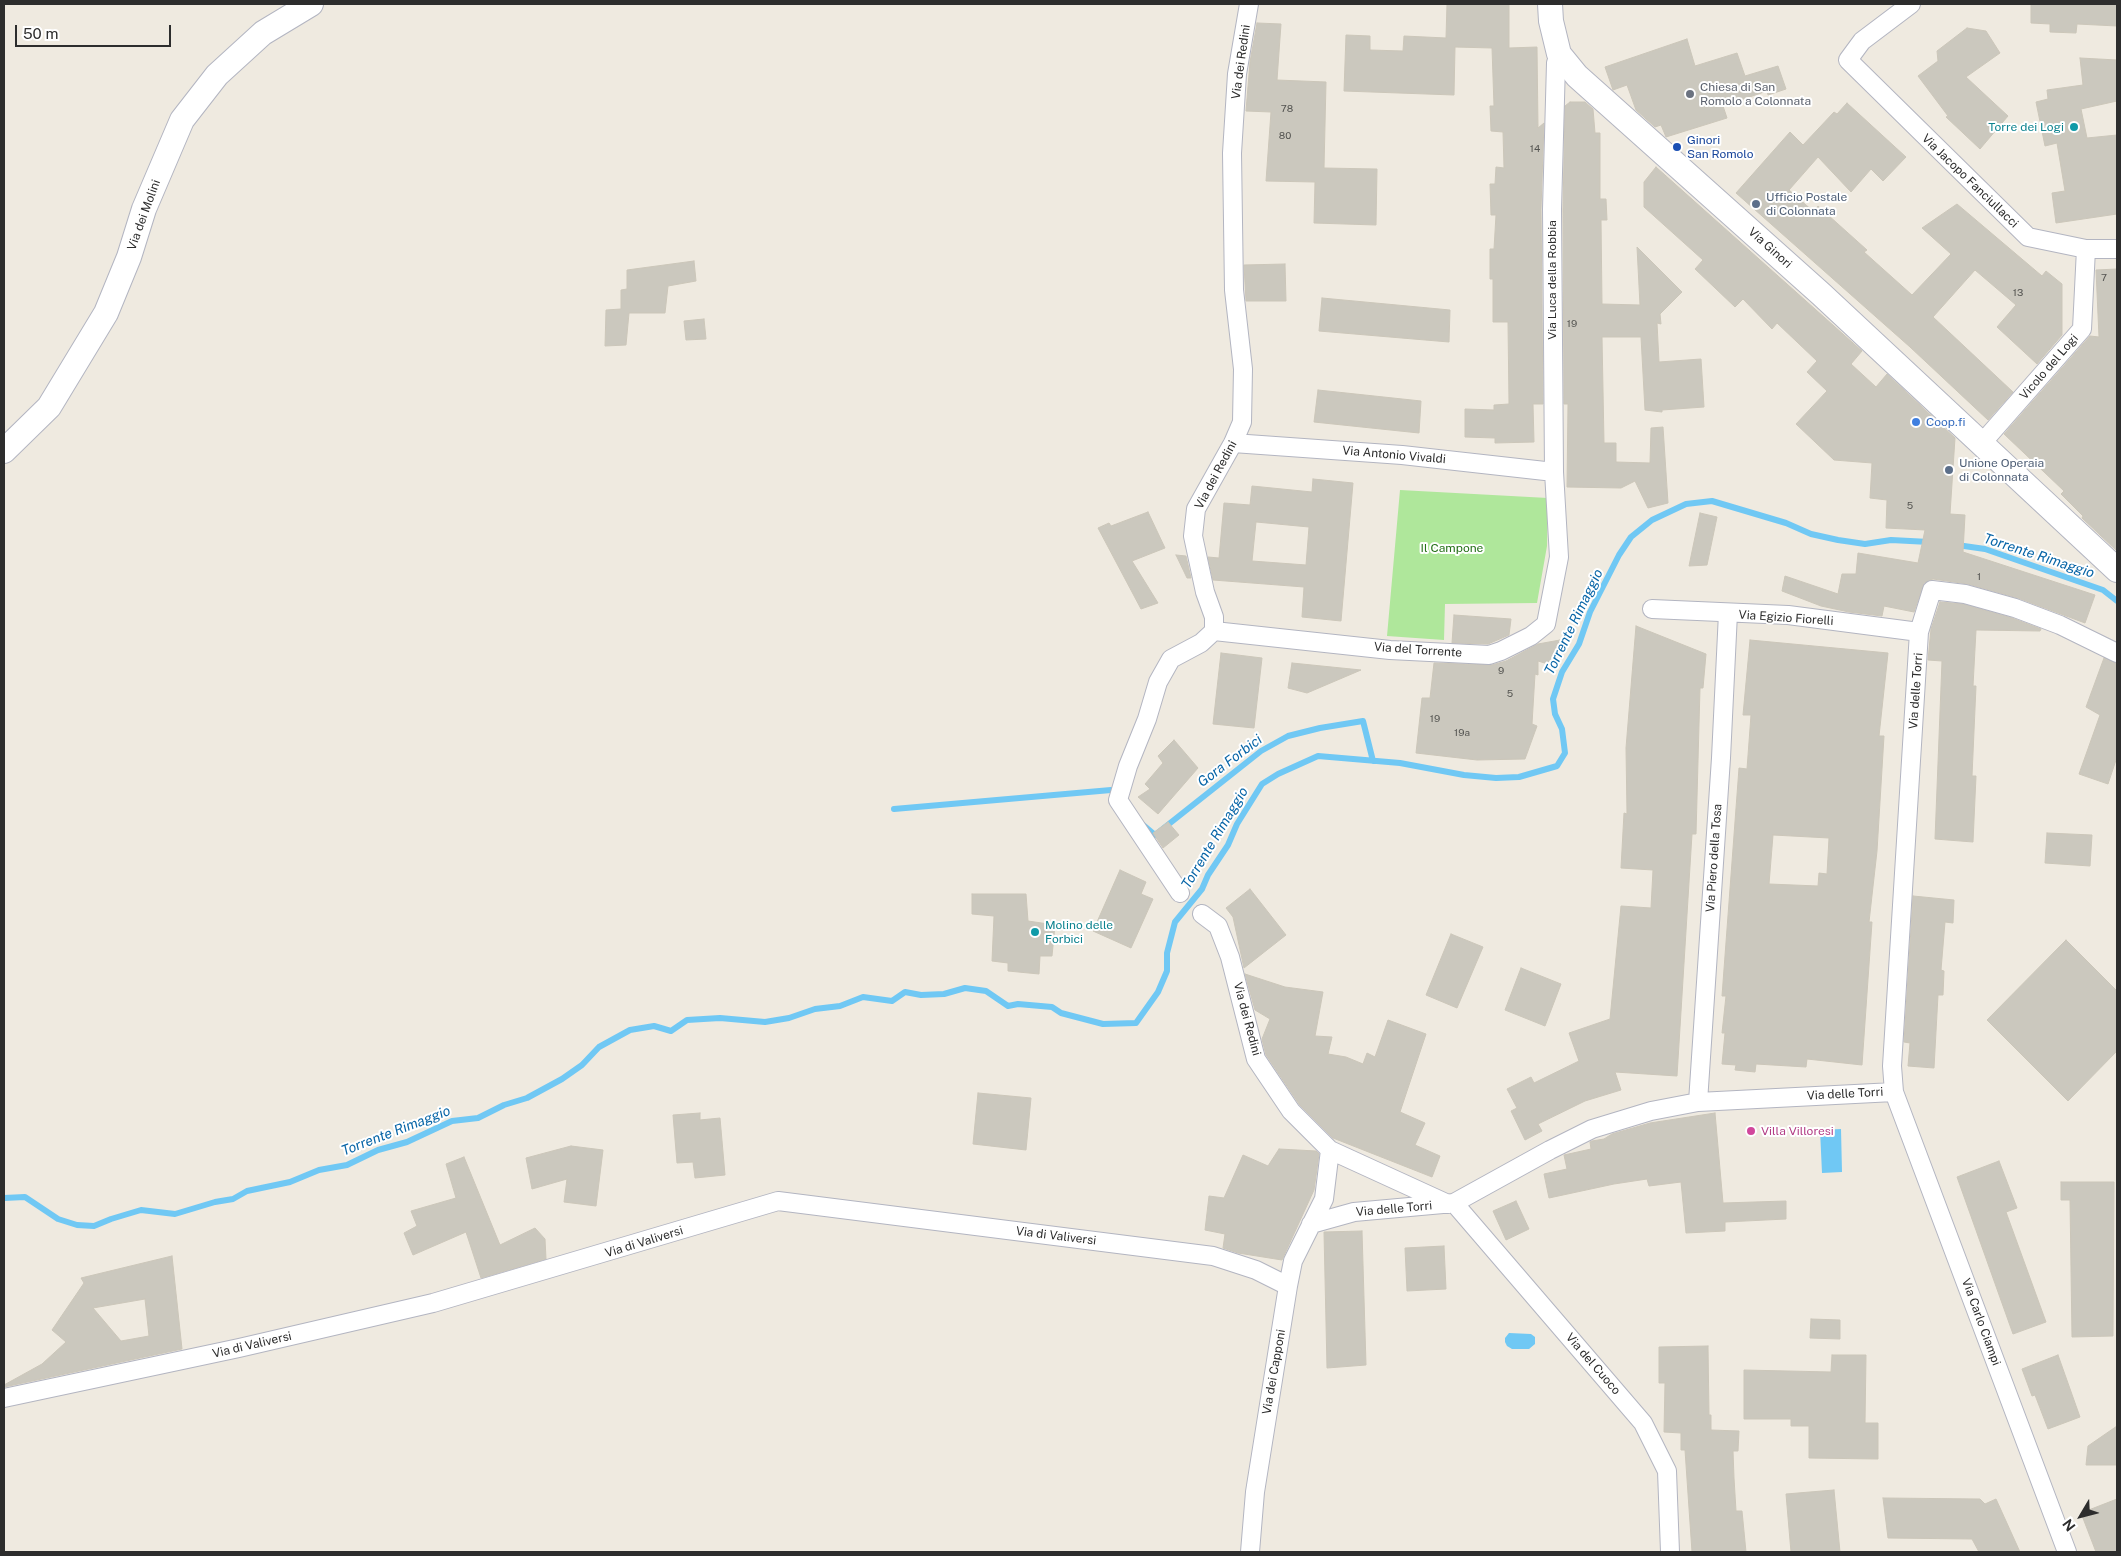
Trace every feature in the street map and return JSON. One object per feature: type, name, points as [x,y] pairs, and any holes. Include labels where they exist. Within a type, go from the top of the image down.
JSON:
[{"type":"street","name":"Via dei Molini","points":[[4,451],[49,407],[106,313],[129,257],[144,209],[182,120],[217,75],[263,33],[311,4]]},
{"type":"street","name":"Via dei Redini","points":[[1214,631],[1214,617],[1205,592],[1193,536],[1196,509],[1233,444],[1242,422],[1243,369],[1234,290],[1232,153],[1237,74],[1249,4]]},
{"type":"street","name":"Via Luca della Robbia","points":[[1550,4],[1551,21],[1559,54],[1556,63],[1552,209],[1554,472],[1559,557]]},
{"type":"street","name":"Via Jacopo Fanciullacci","points":[[1911,4],[1862,41],[1848,60],[2028,237],[2086,249],[2117,249]]},
{"type":"street","name":"Via Ginori","points":[[1559,54],[1576,76],[1821,294],[2117,570]]},
{"type":"street","name":"Vicolo del Logi","points":[[1982,443],[2082,329],[2086,249]]},
{"type":"street","name":"Via Antonio Vivaldi","points":[[1233,444],[1402,455],[1554,472]]},
{"type":"street","name":"Via del Torrente","points":[[1214,631],[1390,650],[1489,655],[1531,636],[1546,624],[1559,557]]},
{"type":"street","name":"Via delle Torri","points":[[1312,1224],[1354,1212],[1451,1204],[1592,1129],[1642,1113],[1698,1102],[1894,1092],[1892,1066],[1919,632],[1932,590],[1965,594],[2015,608],[2060,625],[2117,653]]},
{"type":"street","name":"Via Egizio Fiorelli","points":[[1652,609],[1788,615],[1919,632]]},
{"type":"street","name":"Via Piero della Tosa","points":[[1698,1102],[1721,758],[1728,613]]},
{"type":"street","points":[[1180,893],[1118,800],[1158,682],[1172,659],[1201,643],[1214,631]]},
{"type":"street","name":"Via dei Redini","points":[[1202,914],[1218,926],[1230,956],[1256,1058],[1292,1110],[1330,1150]]},
{"type":"street","name":"Via Carlo Ciampi","points":[[1894,1092],[2067,1552]]},
{"type":"street","name":"Via delle Torri","points":[[1330,1150],[1451,1204]]},
{"type":"street","name":"Via dei Capponi","points":[[1250,1552],[1255,1492],[1288,1286],[1293,1262],[1324,1199],[1330,1150]]},
{"type":"street","name":"Via di Valiversi","points":[[4,1398],[229,1350],[433,1303],[778,1201],[1213,1256],[1256,1270],[1288,1286]]},
{"type":"street","name":"Via del Cuoco","points":[[1451,1204],[1642,1422],[1667,1472],[1670,1552]]},
{"type":"green space","name":"Il Campone","points":[[1400,490],[1548,498],[1547,546],[1537,603],[1445,604],[1444,640],[1387,636]]},
{"type":"water","points":[[1841,1129],[1842,1172],[1822,1173],[1820,1130]]},
{"type":"water","points":[[1509,1333],[1531,1334],[1535,1337],[1535,1344],[1529,1349],[1512,1349],[1505,1342],[1505,1338]]},
{"type":"building","points":[[1447,4],[1509,4],[1509,48],[1537,47],[1538,128],[1544,123],[1541,209],[1543,404],[1533,404],[1534,442],[1495,443],[1495,438],[1465,437],[1465,409],[1494,410],[1494,405],[1509,404],[1508,322],[1493,322],[1493,279],[1490,279],[1490,249],[1494,249],[1496,215],[1491,215],[1490,184],[1495,184],[1496,167],[1504,168],[1503,132],[1491,131],[1490,106],[1494,106],[1492,48],[1455,47],[1454,95],[1344,91],[1346,35],[1370,36],[1370,50],[1403,51],[1404,36],[1446,38]]},
{"type":"building","points":[[2031,4],[2117,4],[2117,26],[2077,24],[2076,33],[2050,32],[2050,24],[2031,23]]},
{"type":"building","points":[[1257,23],[1281,24],[1277,80],[1326,82],[1324,168],[1377,169],[1376,225],[1314,223],[1315,182],[1266,181],[1271,112],[1246,111],[1250,62]]},
{"type":"building","points":[[1967,28],[1986,31],[2000,53],[1966,77],[2008,116],[1980,149],[1946,117],[1948,116],[1918,76],[1938,61],[1937,51]]},
{"type":"building","points":[[1687,39],[1695,66],[1737,53],[1745,76],[1778,66],[1786,89],[1768,95],[1767,91],[1723,106],[1727,118],[1666,137],[1661,125],[1655,127],[1636,110],[1627,85],[1613,90],[1605,67]]},
{"type":"building","points":[[2080,58],[2117,60],[2117,101],[2081,109],[2087,138],[2117,135],[2117,214],[2056,223],[2052,193],[2065,191],[2057,143],[2045,146],[2036,102],[2048,99],[2047,90],[2083,85]]},
{"type":"building","points":[[1570,102],[1585,102],[1593,109],[1595,133],[1600,133],[1600,199],[1606,199],[1607,220],[1601,220],[1602,304],[1640,305],[1637,247],[1682,292],[1660,314],[1661,324],[1657,323],[1659,362],[1701,359],[1704,407],[1662,410],[1662,412],[1645,410],[1641,337],[1602,337],[1604,443],[1616,443],[1616,462],[1650,463],[1651,428],[1663,427],[1668,503],[1648,508],[1635,481],[1621,488],[1567,487],[1568,404],[1564,404],[1563,209],[1565,106]]},
{"type":"building","points":[[1847,103],[1906,157],[1883,181],[1871,169],[1851,192],[1818,157],[1789,190],[1814,212],[1818,206],[1867,250],[1864,252],[1912,295],[1951,254],[1922,228],[1957,204],[2042,276],[2046,271],[2062,284],[2062,335],[2037,364],[1997,327],[2016,305],[1975,270],[1933,317],[2013,392],[1988,420],[1910,347],[1736,193],[1790,132],[1803,145],[1834,112],[1837,114]]},
{"type":"building","points":[[1656,167],[1862,351],[1851,364],[1876,387],[1887,374],[1955,438],[1950,514],[1965,515],[1963,552],[2095,595],[2085,623],[2018,598],[1968,584],[1933,579],[1924,583],[1914,612],[1884,606],[1882,616],[1821,606],[1782,591],[1785,576],[1838,594],[1842,574],[1856,574],[1858,553],[1918,563],[1925,530],[1886,528],[1887,500],[1870,498],[1872,463],[1834,460],[1796,424],[1827,391],[1807,372],[1817,361],[1777,323],[1772,329],[1743,299],[1735,307],[1695,269],[1703,260],[1644,207],[1644,182]]},
{"type":"building","points":[[694,261],[696,281],[668,286],[665,313],[629,313],[626,345],[605,346],[606,310],[621,309],[621,290],[627,289],[627,270]]},
{"type":"building","points":[[1285,264],[1286,301],[1246,301],[1244,265]]},
{"type":"building","points":[[2117,269],[2117,551],[2082,518],[2083,516],[2061,494],[2064,491],[2004,434],[2090,336],[2099,337],[2096,270]]},
{"type":"building","points":[[1322,298],[1450,310],[1449,342],[1319,331]]},
{"type":"building","points":[[704,319],[706,339],[686,340],[684,321]]},
{"type":"building","points":[[1318,390],[1421,401],[1419,433],[1314,422]]},
{"type":"building","points":[[1313,479],[1353,483],[1341,621],[1302,617],[1304,587],[1213,580],[1208,557],[1219,558],[1224,503],[1250,505],[1252,486],[1312,492]],"holes":[[[1256,522],[1309,527],[1306,565],[1252,561]]]},
{"type":"building","points":[[1148,512],[1165,548],[1132,561],[1158,603],[1141,609],[1098,528],[1109,523],[1111,526]]},
{"type":"building","points":[[1700,513],[1717,517],[1707,565],[1689,566]]},
{"type":"building","points":[[1176,555],[1186,556],[1191,578],[1187,578]]},
{"type":"building","points":[[1940,602],[1963,604],[2012,618],[2041,629],[2040,631],[1976,630],[1973,686],[1976,686],[1972,776],[1976,776],[1973,842],[1935,839],[1942,661],[1928,660],[1931,629]]},
{"type":"building","points":[[1454,615],[1511,619],[1509,635],[1488,644],[1452,643]]},
{"type":"building","points":[[1636,626],[1706,654],[1703,688],[1700,688],[1696,834],[1692,834],[1677,1076],[1615,1072],[1621,1090],[1585,1101],[1538,1124],[1542,1131],[1525,1140],[1511,1111],[1517,1108],[1507,1089],[1531,1077],[1534,1083],[1579,1061],[1569,1033],[1610,1019],[1621,906],[1651,908],[1653,870],[1621,868],[1624,813],[1627,814],[1626,748]]},
{"type":"building","points":[[1560,640],[1561,655],[1558,667],[1538,661],[1538,675],[1535,674],[1532,724],[1537,726],[1525,759],[1477,760],[1416,753],[1422,698],[1430,698],[1434,663],[1492,665],[1506,661],[1538,644]]},
{"type":"building","points":[[1750,640],[1888,653],[1879,736],[1884,736],[1877,851],[1869,922],[1872,922],[1862,1065],[1807,1059],[1806,1067],[1756,1064],[1755,1072],[1735,1070],[1736,1065],[1722,1064],[1725,1033],[1722,1033],[1726,996],[1722,996],[1739,768],[1747,769],[1751,715],[1743,715]],"holes":[[[1773,835],[1829,838],[1827,874],[1819,873],[1818,886],[1769,884]]]},
{"type":"building","points":[[1221,653],[1262,658],[1254,728],[1213,724]]},
{"type":"building","points":[[2104,658],[2117,664],[2117,757],[2108,784],[2079,774],[2100,715],[2086,707]]},
{"type":"building","points":[[1292,663],[1361,670],[1307,693],[1288,688]]},
{"type":"building","points":[[1174,740],[1198,768],[1158,814],[1138,797],[1150,789],[1145,784],[1163,763],[1158,756]]},
{"type":"building","points":[[1168,822],[1179,835],[1163,848],[1153,833]]},
{"type":"building","points":[[2047,833],[2092,835],[2090,866],[2045,863]]},
{"type":"building","points":[[1120,870],[1146,882],[1141,894],[1153,899],[1131,948],[1093,931]]},
{"type":"building","points":[[1250,889],[1286,935],[1244,968],[1233,917],[1226,908]]},
{"type":"building","name":"Molino delle Forbici","points":[[972,894],[1026,894],[1028,921],[1055,925],[1052,956],[1040,956],[1039,974],[1008,971],[1008,963],[992,961],[994,916],[972,914]]},
{"type":"building","points":[[1913,896],[1954,900],[1953,923],[1945,922],[1941,970],[1944,971],[1943,995],[1938,995],[1934,1068],[1908,1066],[1910,1043],[1904,1042]]},
{"type":"building","points":[[1451,934],[1483,947],[1457,1008],[1426,995]]},
{"type":"building","points":[[2066,940],[2117,991],[2117,1051],[2068,1101],[1987,1020]]},
{"type":"building","points":[[1521,968],[1561,984],[1545,1026],[1505,1010]]},
{"type":"building","points":[[1245,974],[1285,987],[1323,992],[1315,1036],[1332,1037],[1328,1054],[1346,1057],[1363,1064],[1367,1053],[1375,1057],[1388,1020],[1426,1034],[1400,1112],[1425,1123],[1415,1145],[1440,1156],[1432,1177],[1333,1138],[1299,1104],[1266,1055],[1262,1039],[1270,1019],[1255,1010]]},
{"type":"building","points":[[978,1093],[1031,1098],[1026,1150],[973,1144]]},
{"type":"building","points":[[700,1113],[700,1120],[720,1118],[725,1175],[695,1178],[693,1162],[677,1163],[673,1115]]},
{"type":"building","points":[[1715,1113],[1723,1203],[1786,1201],[1786,1219],[1725,1222],[1725,1231],[1686,1233],[1681,1182],[1649,1186],[1647,1179],[1549,1198],[1544,1174],[1567,1169],[1564,1155],[1591,1149],[1590,1142],[1592,1141],[1604,1139],[1612,1134],[1650,1123]]},
{"type":"building","points":[[571,1146],[603,1150],[596,1206],[564,1202],[567,1179],[532,1189],[526,1158]]},
{"type":"building","points":[[1279,1149],[1316,1151],[1319,1154],[1314,1190],[1282,1260],[1238,1253],[1223,1248],[1225,1234],[1205,1230],[1209,1196],[1224,1198],[1243,1155],[1268,1166]]},
{"type":"building","points":[[464,1157],[500,1245],[535,1228],[545,1239],[546,1259],[481,1278],[466,1232],[413,1255],[404,1233],[417,1226],[411,1211],[456,1198],[446,1164]]},
{"type":"building","points":[[1999,1161],[2017,1208],[2006,1212],[2046,1322],[2013,1334],[1957,1177]]},
{"type":"building","points":[[2061,1182],[2114,1182],[2113,1336],[2072,1337],[2070,1200],[2061,1200]]},
{"type":"building","points":[[1516,1201],[1529,1229],[1506,1240],[1493,1211]]},
{"type":"building","points":[[1362,1231],[1366,1365],[1327,1368],[1324,1232]]},
{"type":"building","points":[[1444,1246],[1446,1289],[1407,1291],[1405,1248]]},
{"type":"building","points":[[172,1256],[182,1349],[4,1387],[4,1385],[42,1364],[66,1342],[52,1330],[84,1283],[81,1278]],"holes":[[[145,1299],[149,1336],[121,1341],[93,1308]]]},
{"type":"building","points":[[1811,1319],[1840,1320],[1840,1339],[1810,1338]]},
{"type":"building","points":[[1708,1346],[1711,1430],[1739,1431],[1738,1451],[1733,1451],[1734,1478],[1736,1511],[1742,1511],[1746,1552],[1692,1552],[1685,1450],[1681,1450],[1681,1433],[1664,1432],[1665,1383],[1659,1383],[1659,1347]]},
{"type":"building","points":[[1832,1355],[1866,1355],[1865,1423],[1878,1423],[1878,1459],[1809,1458],[1809,1426],[1791,1426],[1791,1419],[1744,1419],[1744,1370],[1831,1372]]},
{"type":"building","points":[[2058,1355],[2080,1417],[2048,1429],[2035,1395],[2032,1396],[2022,1369]]},
{"type":"building","points":[[2117,1426],[2117,1465],[2086,1465],[2088,1446]]},
{"type":"building","points":[[1834,1490],[1840,1552],[1791,1552],[1786,1494]]},
{"type":"building","points":[[1883,1498],[1980,1499],[1985,1504],[1996,1499],[2020,1552],[1979,1552],[1972,1539],[1888,1538]]},
{"type":"building","points":[[2117,1499],[2117,1552],[2096,1552],[2081,1513]]},
{"type":"waterway","name":"Torrente Rimaggio","points":[[4,1198],[25,1197],[58,1219],[77,1225],[94,1226],[141,1210],[175,1214],[215,1202],[233,1199],[247,1191],[290,1182],[319,1170],[347,1165],[378,1150],[407,1142],[452,1121],[478,1118],[504,1105],[527,1098],[562,1079],[582,1065],[599,1047],[630,1030],[654,1026],[671,1031],[687,1020],[720,1018],[765,1022],[789,1018],[815,1009],[840,1006],[863,997],[892,1001],[905,992],[921,995],[944,994],[965,988],[986,991],[1008,1006],[1018,1004],[1052,1007],[1061,1013],[1103,1024],[1136,1023],[1158,992],[1167,971],[1167,953],[1175,922],[1202,889],[1208,875],[1228,845],[1237,824],[1262,784],[1278,774],[1318,756],[1400,763],[1464,775],[1496,778],[1519,777],[1557,766],[1565,753],[1562,729],[1555,714],[1553,699],[1562,672],[1579,644],[1590,612],[1619,555],[1631,537],[1652,520],[1686,504],[1712,501],[1786,523],[1811,534],[1838,540],[1865,544],[1891,540],[1929,542]]},
{"type":"waterway","name":"Torrente Rimaggio","points":[[1957,545],[1985,549],[2103,590],[2117,601]]},
{"type":"waterway","name":"Gora Forbici","points":[[1142,824],[1155,835],[1261,751],[1288,736],[1320,728],[1363,721],[1373,761]]},
{"type":"waterway","name":"Gora Forbici","points":[[894,809],[1111,790]]},
{"type":"place","name":"Chiesa di San Romolo a Colonnata","points":[[1690,94]]},
{"type":"place","name":"Torre dei Logi","points":[[2074,127]]},
{"type":"place","name":"Ginori San Romolo","points":[[1677,147]]},
{"type":"place","name":"Ufficio Postale di Colonnata","points":[[1756,204]]},
{"type":"place","name":"Coop.fi","points":[[1916,422]]},
{"type":"place","name":"Unione Operaia di Colonnata","points":[[1949,470]]},
{"type":"place","name":"Molino delle Forbici","points":[[1035,932]]},
{"type":"place","name":"Villa Villoresi","points":[[1751,1131]]}]
